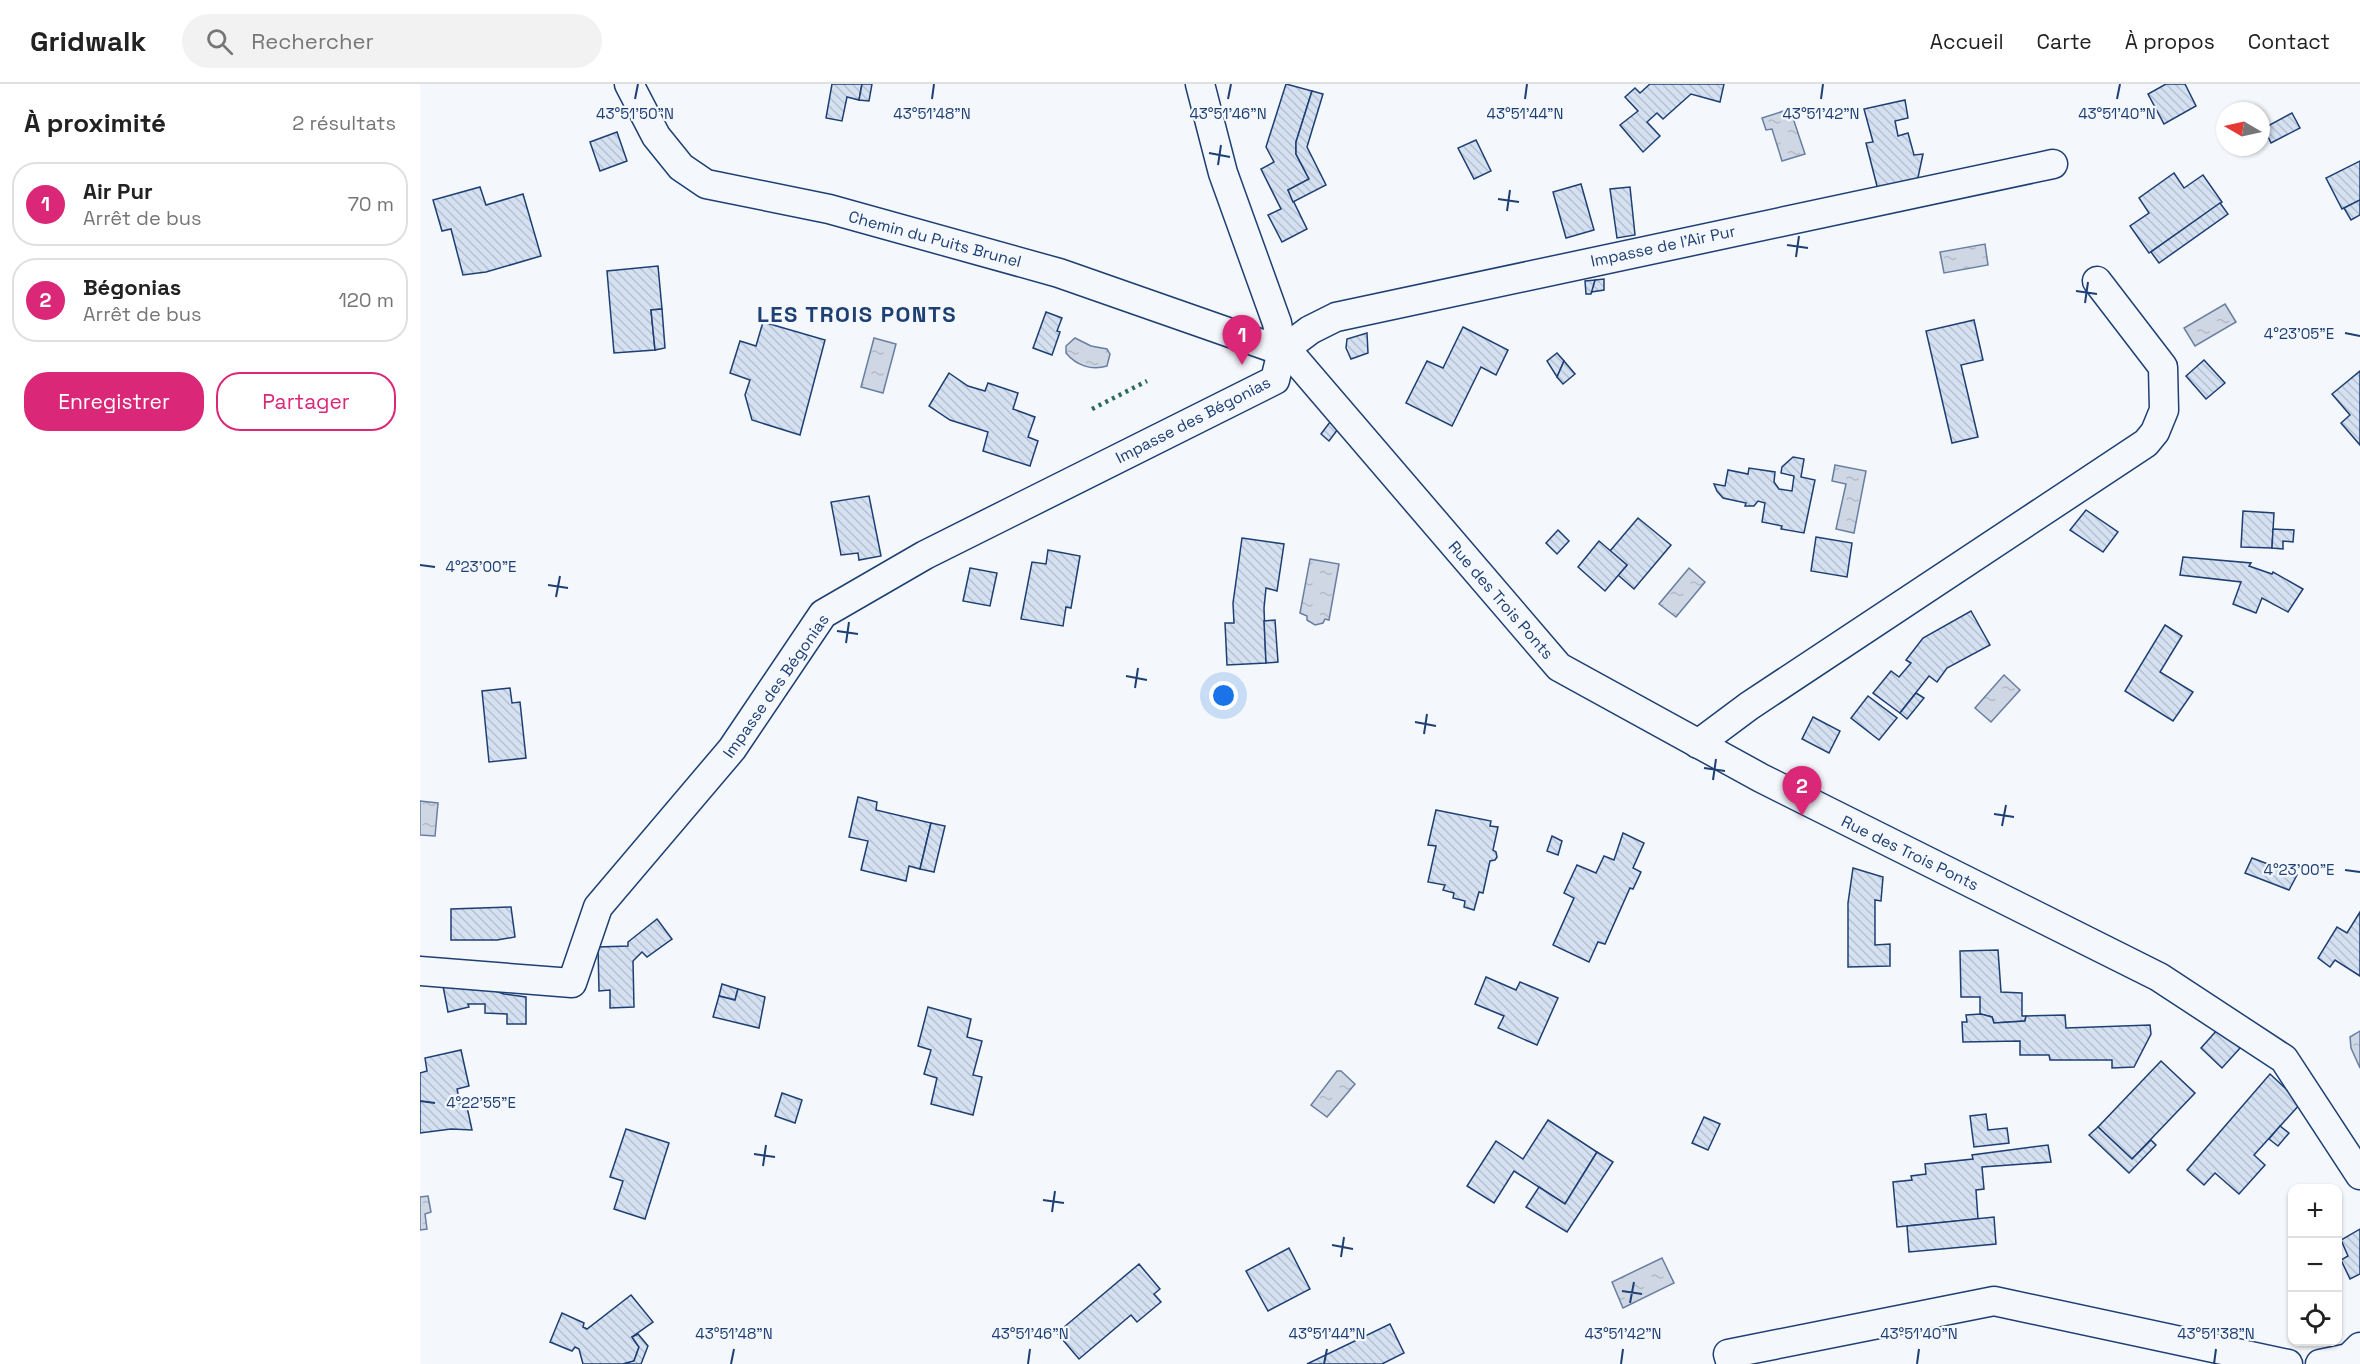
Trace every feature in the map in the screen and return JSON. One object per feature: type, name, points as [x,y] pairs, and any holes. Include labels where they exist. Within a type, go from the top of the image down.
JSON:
[{"type":"street","name":"Chemin du Puits Brunel","points":[[629,84],[656,136],[681,167],[706,184],[829,209],[1059,273],[1282,351]]},
{"type":"street","points":[[1200,84],[1223,173],[1277,322],[1282,351]]},
{"type":"street","name":"Impasse de l'Air Pur","points":[[1282,351],[1310,330],[1336,317],[2053,164]]},
{"type":"street","points":[[1698,744],[1749,706],[2146,443],[2156,432],[2164,410],[2163,367],[2097,281]]},
{"type":"street","name":"Rue des Trois Ponts","points":[[1282,351],[1294,358],[1559,667],[1782,789],[2159,977],[2284,1059],[2360,1175]]},
{"type":"street","name":"Impasse des Bégonias","points":[[420,971],[572,983],[598,907],[732,749],[823,614],[925,555],[1275,380],[1282,351]]},
{"type":"street","points":[[1731,1364],[1728,1354],[1994,1301],[2236,1358],[2288,1364]]},
{"type":"street","points":[[2320,1364],[2349,1358],[2360,1347]]},
{"type":"water","points":[[1790,109],[1805,154],[1782,161],[1772,129],[1766,130],[1762,118]]},
{"type":"water","points":[[1985,244],[1988,265],[1944,273],[1940,252]]},
{"type":"water","points":[[2225,304],[2236,322],[2195,346],[2184,328]]},
{"type":"water","points":[[874,338],[896,344],[883,393],[861,387]]},
{"type":"water","points":[[1075,338],[1091,346],[1107,349],[1110,354],[1107,366],[1090,367],[1079,364],[1070,357],[1066,353],[1066,346]]},
{"type":"water","points":[[1835,465],[1866,471],[1854,533],[1836,529],[1846,484],[1832,481]]},
{"type":"water","points":[[1310,559],[1339,564],[1329,620],[1325,619],[1323,623],[1315,625],[1307,620],[1307,616],[1300,613]]},
{"type":"water","points":[[1689,568],[1705,582],[1676,617],[1659,604]]},
{"type":"water","points":[[2004,675],[2020,690],[1991,722],[1975,708]]},
{"type":"water","points":[[420,801],[438,803],[435,836],[420,835]]},
{"type":"water","points":[[2360,1031],[2360,1068],[2351,1048],[2350,1037]]},
{"type":"water","points":[[1337,1071],[1341,1071],[1355,1084],[1327,1117],[1311,1105]]},
{"type":"water","points":[[428,1196],[431,1212],[425,1214],[427,1229],[420,1230],[420,1197]]},
{"type":"water","points":[[1662,1258],[1674,1283],[1623,1308],[1612,1282]]},
{"type":"building","points":[[832,84],[862,84],[859,100],[847,97],[842,121],[826,118]]},
{"type":"building","points":[[862,84],[872,84],[869,101],[859,100]]},
{"type":"building","points":[[1286,84],[1312,91],[1296,142],[1296,154],[1309,179],[1288,190],[1307,229],[1282,242],[1268,215],[1281,209],[1261,169],[1274,162],[1266,147]]},
{"type":"building","points":[[1650,84],[1724,84],[1720,102],[1691,94],[1663,119],[1657,113],[1647,122],[1660,136],[1643,152],[1620,125],[1638,111],[1625,97],[1635,88],[1640,93]]},
{"type":"building","points":[[2166,84],[2185,84],[2196,106],[2164,124],[2148,94]]},
{"type":"building","points":[[1312,91],[1323,94],[1307,147],[1326,185],[1293,202],[1288,190],[1309,179],[1296,154],[1296,142]]},
{"type":"building","points":[[1905,100],[1908,118],[1895,121],[1898,136],[1908,133],[1914,155],[1923,154],[1917,182],[1878,190],[1866,143],[1873,142],[1864,109]]},
{"type":"building","points":[[2292,113],[2300,128],[2271,143],[2270,125]]},
{"type":"building","points":[[617,132],[627,161],[600,171],[590,142]]},
{"type":"building","points":[[1476,140],[1491,171],[1474,179],[1458,148]]},
{"type":"building","points":[[2360,161],[2360,200],[2342,209],[2326,178]]},
{"type":"building","points":[[2174,173],[2184,188],[2203,175],[2222,202],[2149,253],[2130,226],[2149,213],[2139,198]]},
{"type":"building","points":[[1581,184],[1594,230],[1566,238],[1553,192]]},
{"type":"building","points":[[480,187],[486,205],[523,194],[541,256],[486,272],[463,275],[451,229],[442,231],[433,200]]},
{"type":"building","points":[[1630,187],[1635,235],[1617,238],[1610,189]]},
{"type":"building","points":[[2360,200],[2360,215],[2351,220],[2344,208]]},
{"type":"building","points":[[2220,203],[2228,214],[2159,263],[2151,252]]},
{"type":"building","points":[[658,266],[662,309],[651,310],[655,350],[614,353],[607,271]]},
{"type":"building","points":[[1604,279],[1604,290],[1591,292],[1595,280]]},
{"type":"building","points":[[1595,280],[1591,294],[1586,294],[1585,281]]},
{"type":"building","points":[[662,309],[665,348],[655,350],[651,310]]},
{"type":"building","points":[[1046,312],[1062,318],[1052,355],[1033,348]]},
{"type":"building","points":[[1974,320],[1983,360],[1961,365],[1978,437],[1952,443],[1926,331]]},
{"type":"building","points":[[763,322],[825,340],[800,435],[752,420],[745,395],[750,380],[730,373],[740,341],[756,346]]},
{"type":"building","points":[[1463,327],[1508,350],[1496,375],[1481,367],[1452,426],[1406,403],[1427,361],[1443,368]]},
{"type":"building","points":[[1367,333],[1368,353],[1351,359],[1346,348],[1347,339]]},
{"type":"building","points":[[1557,353],[1564,361],[1557,377],[1547,361]]},
{"type":"building","points":[[2204,360],[2225,383],[2206,399],[2186,376]]},
{"type":"building","points":[[1564,361],[1575,374],[1563,384],[1557,377]]},
{"type":"building","points":[[2360,371],[2360,445],[2341,423],[2350,415],[2332,394]]},
{"type":"building","points":[[949,373],[968,386],[985,391],[988,383],[1018,393],[1013,409],[1035,417],[1028,437],[1038,441],[1030,466],[983,451],[988,432],[950,420],[929,406]]},
{"type":"building","points":[[1330,422],[1338,429],[1329,441],[1321,434]]},
{"type":"building","points":[[1793,457],[1804,459],[1801,477],[1815,480],[1804,533],[1781,529],[1782,526],[1762,522],[1765,503],[1758,501],[1754,506],[1745,506],[1746,503],[1723,498],[1714,484],[1725,486],[1728,470],[1748,474],[1749,468],[1775,472],[1774,482],[1779,489],[1792,491],[1794,476],[1781,473],[1782,467]]},
{"type":"building","points":[[869,496],[881,556],[859,560],[858,553],[841,555],[831,502]]},
{"type":"building","points":[[2086,510],[2118,532],[2103,552],[2070,530]]},
{"type":"building","points":[[2243,511],[2274,513],[2272,548],[2241,547]]},
{"type":"building","points":[[1638,518],[1671,545],[1634,589],[1618,575],[1627,565],[1610,551]]},
{"type":"building","points":[[2273,529],[2294,530],[2293,542],[2283,541],[2283,549],[2272,548]]},
{"type":"building","points":[[1558,530],[1569,541],[1557,554],[1546,543]]},
{"type":"building","points":[[1816,537],[1852,543],[1847,577],[1811,571]]},
{"type":"building","points":[[1242,538],[1284,544],[1277,591],[1266,588],[1264,608],[1266,663],[1227,665],[1225,623],[1234,623],[1233,603]]},
{"type":"building","points":[[1599,541],[1627,565],[1605,591],[1578,567]]},
{"type":"building","points":[[1048,550],[1080,556],[1071,608],[1066,607],[1063,626],[1021,619],[1032,562],[1046,564]]},
{"type":"building","points":[[2183,557],[2251,563],[2249,566],[2272,574],[2273,572],[2303,589],[2288,612],[2262,598],[2256,613],[2233,604],[2241,582],[2180,575]]},
{"type":"building","points":[[970,568],[997,573],[990,606],[963,601]]},
{"type":"building","points":[[1971,611],[1990,645],[1947,668],[1937,682],[1929,676],[1900,713],[1873,693],[1891,671],[1899,677],[1911,663],[1906,660],[1923,638]]},
{"type":"building","points":[[1275,620],[1278,662],[1266,663],[1264,621]]},
{"type":"building","points":[[2165,625],[2182,636],[2160,672],[2193,692],[2173,721],[2125,691]]},
{"type":"building","points":[[510,688],[512,703],[520,702],[526,758],[489,762],[482,691]]},
{"type":"building","points":[[1916,693],[1924,698],[1907,719],[1900,713]]},
{"type":"building","points":[[1868,696],[1897,718],[1879,740],[1851,718]]},
{"type":"building","points":[[1813,717],[1840,731],[1829,753],[1802,739]]},
{"type":"building","points":[[858,797],[877,802],[876,810],[931,823],[920,869],[909,866],[906,881],[861,870],[868,841],[849,837]]},
{"type":"building","points":[[1436,810],[1491,821],[1490,826],[1498,827],[1493,850],[1497,857],[1490,861],[1483,893],[1479,892],[1474,910],[1464,907],[1465,901],[1453,898],[1454,893],[1443,890],[1445,885],[1428,882],[1436,846],[1428,845]]},
{"type":"building","points":[[931,823],[945,826],[934,872],[920,869]]},
{"type":"building","points":[[1623,833],[1644,843],[1633,868],[1641,872],[1633,889],[1630,888],[1605,944],[1598,942],[1589,962],[1553,945],[1574,898],[1564,893],[1577,865],[1596,873],[1604,856],[1614,860]]},
{"type":"building","points":[[1552,836],[1562,841],[1558,855],[1547,851]]},
{"type":"building","points":[[2252,858],[2297,875],[2289,890],[2245,873]]},
{"type":"building","points":[[1853,868],[1883,877],[1881,901],[1875,900],[1875,945],[1890,944],[1890,966],[1848,967],[1848,903]]},
{"type":"building","points":[[511,907],[515,937],[497,940],[451,940],[451,909]]},
{"type":"building","points":[[2360,912],[2360,976],[2335,960],[2330,967],[2318,958],[2337,927],[2347,933]]},
{"type":"building","points":[[657,919],[672,939],[647,957],[642,952],[633,961],[634,1007],[610,1008],[610,990],[599,991],[598,947],[628,946],[628,942]]},
{"type":"building","points":[[1998,950],[2001,992],[2022,993],[2022,1016],[2026,1016],[2025,1021],[1994,1023],[1992,1017],[1980,1014],[1980,997],[1961,997],[1960,951]]},
{"type":"building","points":[[1486,977],[1516,990],[1520,982],[1558,998],[1537,1045],[1498,1028],[1504,1016],[1475,1004]]},
{"type":"building","points":[[722,984],[738,989],[735,1000],[719,996]]},
{"type":"building","points":[[443,986],[483,987],[504,994],[526,997],[526,1024],[507,1024],[507,1014],[485,1013],[485,1004],[468,1004],[469,1007],[448,1012]]},
{"type":"building","points":[[738,989],[765,997],[759,1028],[713,1017],[719,996],[735,1000]]},
{"type":"building","points":[[928,1007],[971,1019],[967,1037],[982,1041],[973,1075],[982,1077],[973,1115],[931,1104],[937,1078],[924,1074],[931,1050],[918,1046]]},
{"type":"building","points":[[1981,1014],[1992,1017],[1994,1023],[2025,1021],[2026,1016],[2065,1015],[2066,1028],[2150,1025],[2151,1034],[2134,1067],[2112,1068],[2112,1060],[2050,1060],[2049,1055],[2020,1055],[2020,1041],[1963,1042],[1962,1022],[1967,1022],[1966,1015]]},
{"type":"building","points":[[2218,1029],[2241,1047],[2222,1068],[2201,1048]]},
{"type":"building","points":[[461,1050],[469,1086],[457,1089],[460,1103],[466,1102],[472,1130],[451,1129],[420,1133],[420,1073],[427,1071],[425,1058]]},
{"type":"building","points":[[2161,1061],[2195,1093],[2132,1159],[2098,1127]]},
{"type":"building","points":[[2270,1074],[2301,1103],[2254,1155],[2265,1165],[2239,1194],[2215,1173],[2204,1185],[2187,1170]]},
{"type":"building","points":[[782,1093],[802,1100],[795,1123],[775,1116]]},
{"type":"building","points":[[1986,1114],[1988,1130],[2007,1128],[2009,1143],[1974,1147],[1970,1116]]},
{"type":"building","points":[[1704,1117],[1720,1124],[1708,1150],[1692,1143]]},
{"type":"building","points":[[1548,1120],[1597,1152],[1565,1204],[1514,1171],[1494,1203],[1467,1186],[1496,1141],[1523,1159]]},
{"type":"building","points":[[2280,1126],[2289,1133],[2278,1146],[2269,1139]]},
{"type":"building","points":[[2098,1127],[2132,1159],[2151,1140],[2156,1145],[2129,1173],[2089,1135]]},
{"type":"building","points":[[626,1129],[669,1143],[645,1219],[614,1209],[623,1181],[610,1177]]},
{"type":"building","points":[[2048,1145],[2051,1162],[1982,1167],[1984,1189],[1976,1190],[1978,1219],[1897,1227],[1893,1182],[1912,1180],[1911,1176],[1926,1174],[1925,1164],[1973,1159],[1972,1155]]},
{"type":"building","points":[[1597,1152],[1613,1162],[1567,1232],[1526,1207],[1539,1187],[1565,1204]]},
{"type":"building","points":[[1994,1217],[1996,1244],[1909,1252],[1907,1226]]},
{"type":"building","points":[[2360,1229],[2360,1274],[2350,1279],[2342,1262],[2342,1259],[2348,1256],[2342,1239]]},
{"type":"building","points":[[1289,1248],[1310,1289],[1268,1311],[1246,1271]]},
{"type":"building","points":[[1139,1264],[1160,1289],[1154,1294],[1161,1302],[1137,1322],[1131,1315],[1079,1359],[1057,1333]]},
{"type":"building","points":[[631,1295],[653,1322],[632,1337],[639,1347],[634,1361],[623,1364],[583,1364],[579,1349],[575,1347],[572,1351],[550,1342],[562,1313],[584,1323],[583,1327],[587,1329]]},
{"type":"building","points":[[1390,1324],[1404,1353],[1382,1364],[1307,1364]]},
{"type":"building","points":[[638,1334],[648,1346],[641,1364],[623,1364],[634,1361],[639,1347],[632,1337]]},
{"type":"hedge","points":[[1092,409],[1147,381]]},
{"type":"place","name":"Air Pur","points":[[1242,365]]},
{"type":"place","name":"Bégonias","points":[[1802,816]]},
{"type":"district","name":"LES TROIS PONTS","points":[[857,314]]}]
